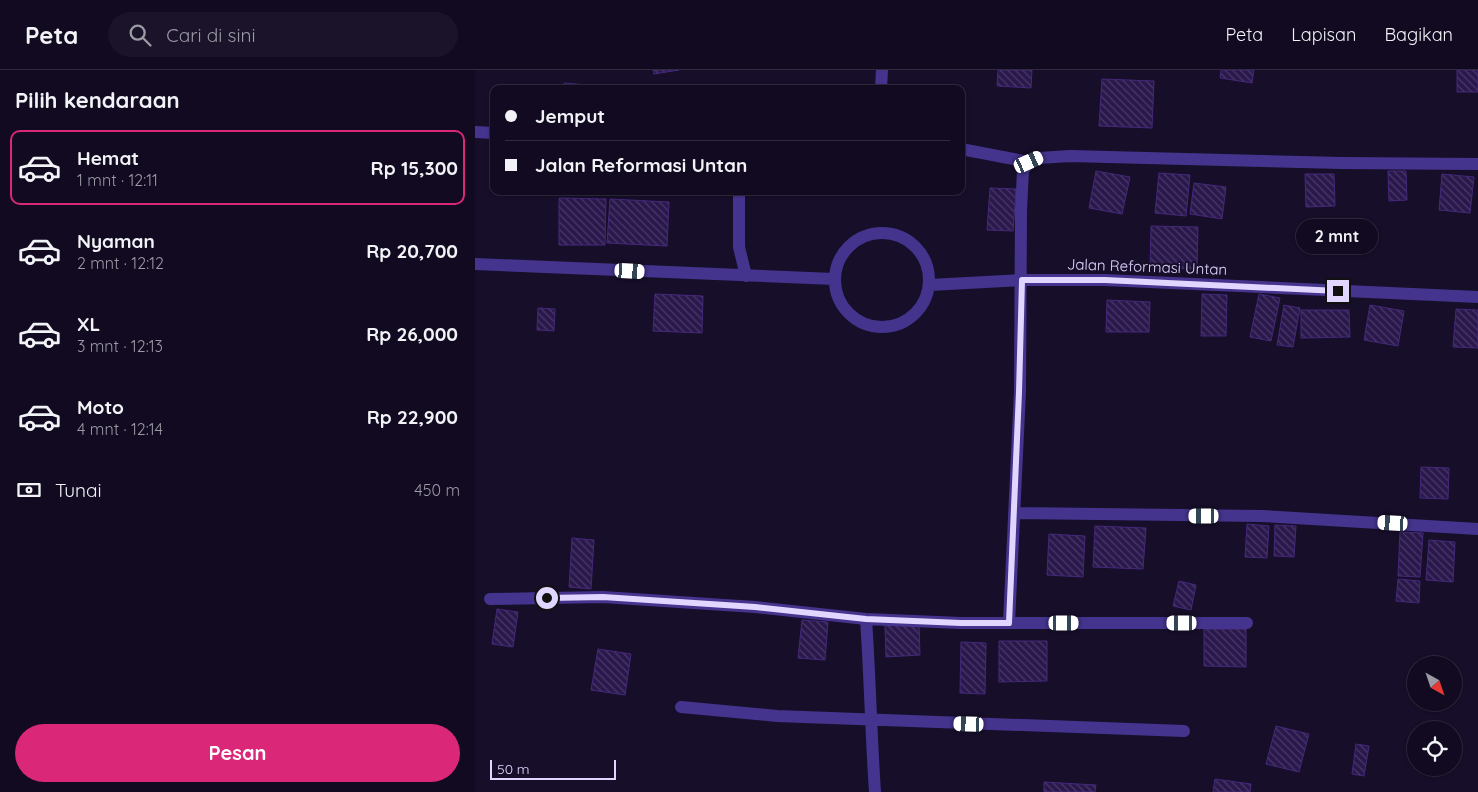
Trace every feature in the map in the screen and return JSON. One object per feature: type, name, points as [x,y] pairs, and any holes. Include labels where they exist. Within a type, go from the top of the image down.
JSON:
[{"type":"street","points":[[881,85],[882,70]]},
{"type":"street","points":[[475,132],[490,133]]},
{"type":"street","points":[[965,150],[1029,162],[1039,158],[1070,156],[1342,163],[1478,164]]},
{"type":"street","points":[[1009,623],[1019,392],[1022,280],[1021,210],[1023,171],[1029,162]]},
{"type":"street","points":[[739,195],[739,247],[746,276]]},
{"type":"street","points":[[885,233],[904,238],[919,249],[928,266],[930,285],[925,302],[913,317],[897,326],[879,328],[861,324],[847,313],[837,297],[834,279],[839,260],[850,245],[867,235],[885,233]]},
{"type":"street","points":[[475,264],[834,279]]},
{"type":"street","name":"Jalan Reformasi Untan","points":[[930,285],[1022,280],[1105,280],[1478,297]]},
{"type":"street","points":[[1014,513],[1262,516],[1478,529]]},
{"type":"street","points":[[490,599],[603,597],[755,607],[866,619],[961,623],[1247,623]]},
{"type":"street","points":[[866,619],[871,679],[875,792]]},
{"type":"street","points":[[681,707],[777,716],[1184,731]]},
{"type":"building","points":[[653,70],[679,70],[654,74]]},
{"type":"building","points":[[998,70],[1032,70],[1031,88],[997,86]]},
{"type":"building","points":[[1221,70],[1254,70],[1252,83],[1220,78]]},
{"type":"building","points":[[1457,70],[1478,70],[1478,92],[1457,92]]},
{"type":"building","points":[[1102,79],[1154,81],[1152,128],[1099,126]]},
{"type":"building","points":[[564,83],[588,85],[564,85]]},
{"type":"building","points":[[1096,171],[1130,177],[1122,214],[1089,208]]},
{"type":"building","points":[[1388,171],[1406,171],[1407,200],[1389,201]]},
{"type":"building","points":[[1159,173],[1190,175],[1186,216],[1155,213]]},
{"type":"building","points":[[1305,174],[1334,174],[1335,206],[1306,207]]},
{"type":"building","points":[[1442,174],[1474,177],[1470,213],[1439,210]]},
{"type":"building","points":[[1194,183],[1226,187],[1222,219],[1190,214]]},
{"type":"building","points":[[990,188],[1016,189],[1013,231],[987,230]]},
{"type":"building","points":[[559,198],[606,199],[605,245],[559,245]]},
{"type":"building","points":[[610,199],[669,202],[667,246],[607,243]]},
{"type":"building","points":[[1151,226],[1198,227],[1197,269],[1150,268]]},
{"type":"building","points":[[655,294],[703,296],[702,333],[653,331]]},
{"type":"building","points":[[1202,294],[1227,295],[1226,336],[1201,336]]},
{"type":"building","points":[[1259,294],[1280,298],[1271,341],[1250,337]]},
{"type":"building","points":[[1107,300],[1150,302],[1149,332],[1106,332]]},
{"type":"building","points":[[1284,305],[1300,308],[1293,347],[1277,345]]},
{"type":"building","points":[[1370,305],[1404,311],[1398,346],[1364,340]]},
{"type":"building","points":[[538,308],[555,309],[554,331],[537,330]]},
{"type":"building","points":[[1456,309],[1478,310],[1478,348],[1453,347]]},
{"type":"building","points":[[1301,310],[1349,310],[1350,337],[1301,338]]},
{"type":"building","points":[[1421,467],[1449,468],[1448,499],[1420,498]]},
{"type":"building","points":[[1247,524],[1269,526],[1267,558],[1245,557]]},
{"type":"building","points":[[1275,525],[1296,526],[1294,557],[1274,556]]},
{"type":"building","points":[[1095,526],[1146,528],[1143,569],[1093,567]]},
{"type":"building","points":[[1400,532],[1423,533],[1420,577],[1398,576]]},
{"type":"building","points":[[1049,534],[1085,536],[1083,577],[1047,575]]},
{"type":"building","points":[[572,538],[594,540],[591,589],[569,587]]},
{"type":"building","points":[[1429,540],[1455,542],[1453,582],[1426,580]]},
{"type":"building","points":[[1398,579],[1420,581],[1419,603],[1396,601]]},
{"type":"building","points":[[1179,581],[1196,585],[1191,610],[1173,606]]},
{"type":"building","points":[[497,609],[518,612],[513,647],[492,644]]},
{"type":"building","points":[[802,620],[828,622],[825,660],[798,658]]},
{"type":"building","points":[[919,623],[920,655],[886,657],[885,626]]},
{"type":"building","points":[[1204,629],[1246,629],[1246,667],[1204,666]]},
{"type":"building","points":[[999,641],[1047,641],[1047,681],[999,682]]},
{"type":"building","points":[[961,642],[986,643],[985,694],[960,693]]},
{"type":"building","points":[[598,649],[631,654],[625,695],[591,690]]},
{"type":"building","points":[[1276,726],[1309,734],[1299,772],[1266,764]]},
{"type":"building","points":[[1356,744],[1369,746],[1364,776],[1352,774]]},
{"type":"building","points":[[1215,779],[1251,784],[1250,792],[1213,792]]},
{"type":"building","points":[[1044,782],[1096,785],[1095,792],[1044,792]]},
{"type":"route","points":[[547,598],[603,597],[755,607],[866,619],[1009,623],[1022,280],[1105,280],[1338,291]]}]
